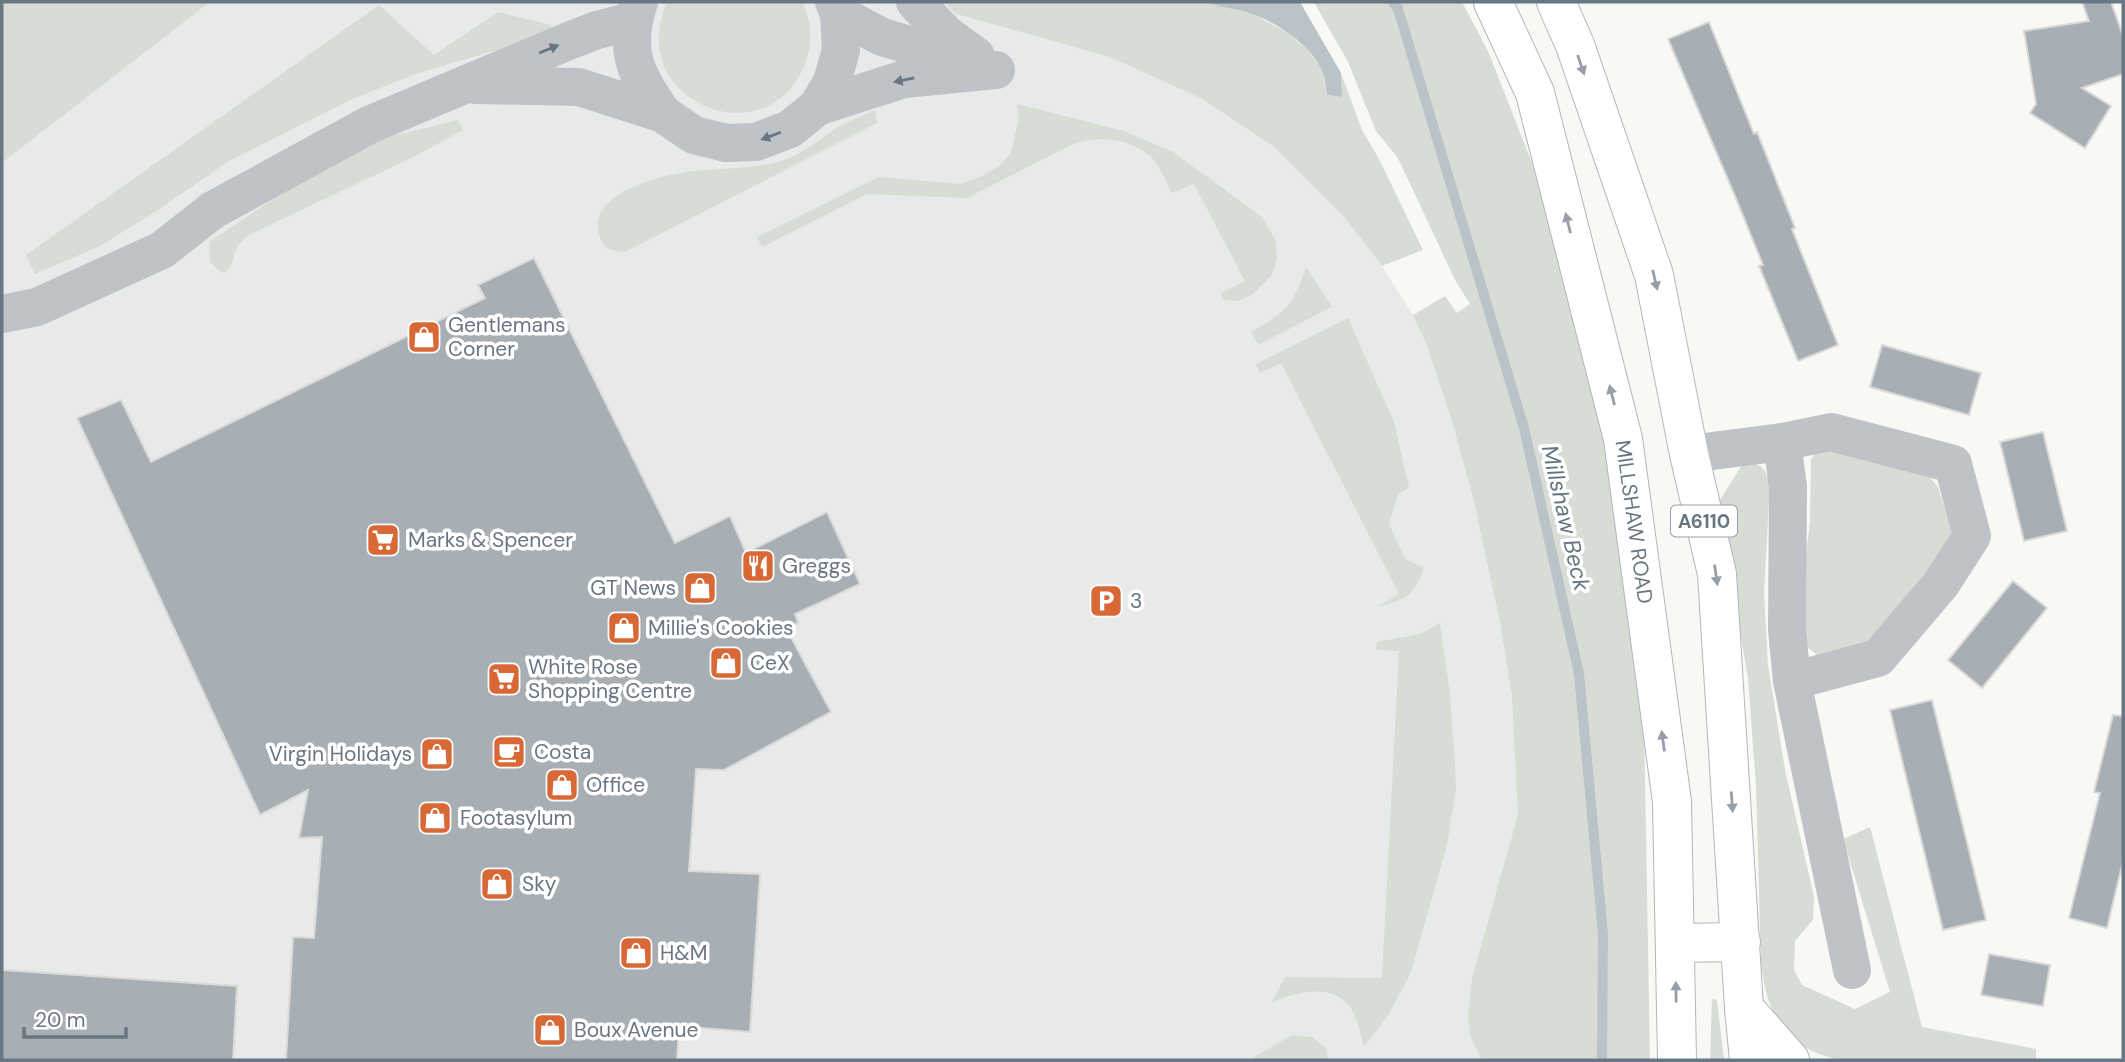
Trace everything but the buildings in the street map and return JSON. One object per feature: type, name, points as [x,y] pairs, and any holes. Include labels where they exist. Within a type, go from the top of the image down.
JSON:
[{"type":"main road","name":"MILLSHAW ROAD","points":[[1493,2],[1535,93],[1623,439],[1672,802],[1677,1060]]},
{"type":"main road","name":"A6110","points":[[1556,2],[1575,45],[1654,275],[1689,454],[1717,574],[1749,1060]]},
{"type":"main road","points":[[1675,943],[1741,942]]},
{"type":"main road","points":[[1744,1008],[1790,1060]]},
{"type":"street","points":[[915,2],[946,34],[996,70]]},
{"type":"street","points":[[836,8],[882,37],[996,70]]},
{"type":"street","points":[[463,85],[579,87],[663,114],[694,135],[726,143],[755,142],[790,129],[817,107],[832,82],[841,50],[836,8]]},
{"type":"street","points":[[636,11],[632,50],[639,80],[663,114]]},
{"type":"street","points":[[2,314],[37,307],[162,250],[213,210],[369,125],[597,30],[636,11]]},
{"type":"street","points":[[817,107],[904,79],[996,70]]},
{"type":"street","points":[[1689,454],[1782,442],[1831,432],[1953,464],[1972,536],[1941,584],[1878,658],[1792,681]]},
{"type":"street","points":[[1782,442],[1788,488],[1787,630],[1792,681],[1852,970]]},
{"type":"shaded area","points":[[2,2],[210,2],[2,163]]},
{"type":"shaded area","points":[[210,2],[944,2],[956,14],[1110,57],[1202,99],[1274,147],[1344,217],[1382,266],[1413,315],[1427,346],[1451,418],[1473,498],[1499,617],[1512,697],[1518,788],[1523,1060],[2,1060],[2,163]]},
{"type":"shaded area","points":[[667,2],[802,2],[810,33],[805,64],[786,93],[761,109],[733,113],[705,106],[681,90],[665,67],[659,37]]},
{"type":"shaded area","points":[[944,2],[1207,2],[1253,14],[1288,33],[1308,50],[1323,74],[1327,95],[1341,97],[1341,73],[1362,130],[1423,250],[1382,266],[1344,217],[1274,147],[1202,99],[1110,57],[956,14]]},
{"type":"shaded area","points":[[1207,2],[1300,2],[1341,73],[1342,97],[1327,95],[1319,64],[1293,36],[1244,11]]},
{"type":"shaded area","points":[[1314,2],[1462,2],[1488,51],[1532,163],[1557,239],[1601,413],[1644,722],[1650,1060],[1482,1060],[1471,1038],[1468,1015],[1472,978],[1518,815],[1512,697],[1499,617],[1473,498],[1451,418],[1427,346],[1413,315],[1445,296],[1457,313],[1470,304],[1455,280],[1398,158],[1376,131],[1348,62]]},
{"type":"shaded area","points":[[379,5],[434,55],[498,12],[551,25],[551,31],[531,40],[418,73],[350,100],[229,161],[100,246],[35,274],[26,255]]},
{"type":"shaded area","points":[[1017,104],[1124,131],[1173,152],[1262,217],[1276,241],[1277,259],[1272,275],[1252,295],[1237,301],[1224,300],[1221,293],[1245,281],[1194,184],[1172,193],[1153,158],[1132,145],[1104,139],[1076,143],[967,198],[867,194],[762,247],[757,237],[879,177],[961,184],[984,175],[999,166],[1011,153],[1019,117]]},
{"type":"shaded area","points":[[875,110],[877,123],[625,252],[610,249],[600,237],[598,223],[603,210],[612,200],[638,185],[681,173],[757,166],[781,161],[803,151],[841,125]]},
{"type":"shaded area","points":[[458,120],[463,130],[415,156],[249,235],[238,246],[232,264],[225,273],[210,262],[209,242],[284,192],[384,138]]},
{"type":"shaded area","points":[[1306,267],[1332,307],[1258,345],[1251,332],[1287,307],[1297,291]]},
{"type":"shaded area","points":[[1348,318],[1394,422],[1409,487],[1398,495],[1389,524],[1405,559],[1424,568],[1412,591],[1402,599],[1377,607],[1399,594],[1281,363],[1260,373],[1256,364]]},
{"type":"shaded area","points":[[1835,446],[1924,471],[1938,487],[1951,527],[1951,546],[1874,641],[1818,656],[1800,641],[1800,608],[1810,521],[1811,459],[1819,450]]},
{"type":"shaded area","points":[[1744,462],[1762,467],[1770,484],[1764,593],[1768,665],[1785,770],[1814,897],[1813,920],[1795,941],[1794,970],[1802,985],[1855,1009],[1890,992],[1843,839],[1870,827],[1922,1027],[2036,1049],[2036,1060],[1842,1060],[1823,1055],[1793,1039],[1774,1014],[1768,999],[1761,963],[1756,785],[1748,678],[1720,500]]},
{"type":"shaded area","points":[[1440,623],[1450,694],[1456,789],[1447,845],[1411,972],[1389,1014],[1364,1047],[1355,1015],[1339,997],[1329,993],[1306,992],[1272,1002],[1285,977],[1382,978],[1399,651],[1376,650],[1377,642],[1420,634]]},
{"type":"shaded area","points":[[1712,999],[1717,1000],[1724,1060],[1710,1060]]},
{"type":"shaded area","points":[[1292,1035],[1312,1037],[1326,1048],[1328,1060],[1252,1060],[1257,1055]]},
{"type":"waterway","name":"Millshaw Beck","points":[[1393,2],[1398,9],[1524,428],[1579,674],[1603,934],[1602,1060]]},
{"type":"place","name":"Gentlemans Corner","points":[[424,337]]},
{"type":"place","name":"Marks & Spencer","points":[[383,540]]},
{"type":"place","name":"Greggs","points":[[758,566]]},
{"type":"place","name":"GT News","points":[[700,588]]},
{"type":"place","name":"3","points":[[1106,601]]},
{"type":"place","name":"Millie's Cookies","points":[[624,628]]},
{"type":"place","name":"CeX","points":[[726,663]]},
{"type":"place","name":"White Rose Shopping Centre","points":[[504,679]]},
{"type":"place","name":"Costa","points":[[509,752]]},
{"type":"place","name":"Virgin Holidays","points":[[437,754]]},
{"type":"place","name":"Office","points":[[562,785]]},
{"type":"place","name":"Footasylum","points":[[435,818]]},
{"type":"place","name":"Sky","points":[[497,884]]},
{"type":"place","name":"H&M","points":[[636,953]]},
{"type":"place","name":"Boux Avenue","points":[[550,1030]]}]
